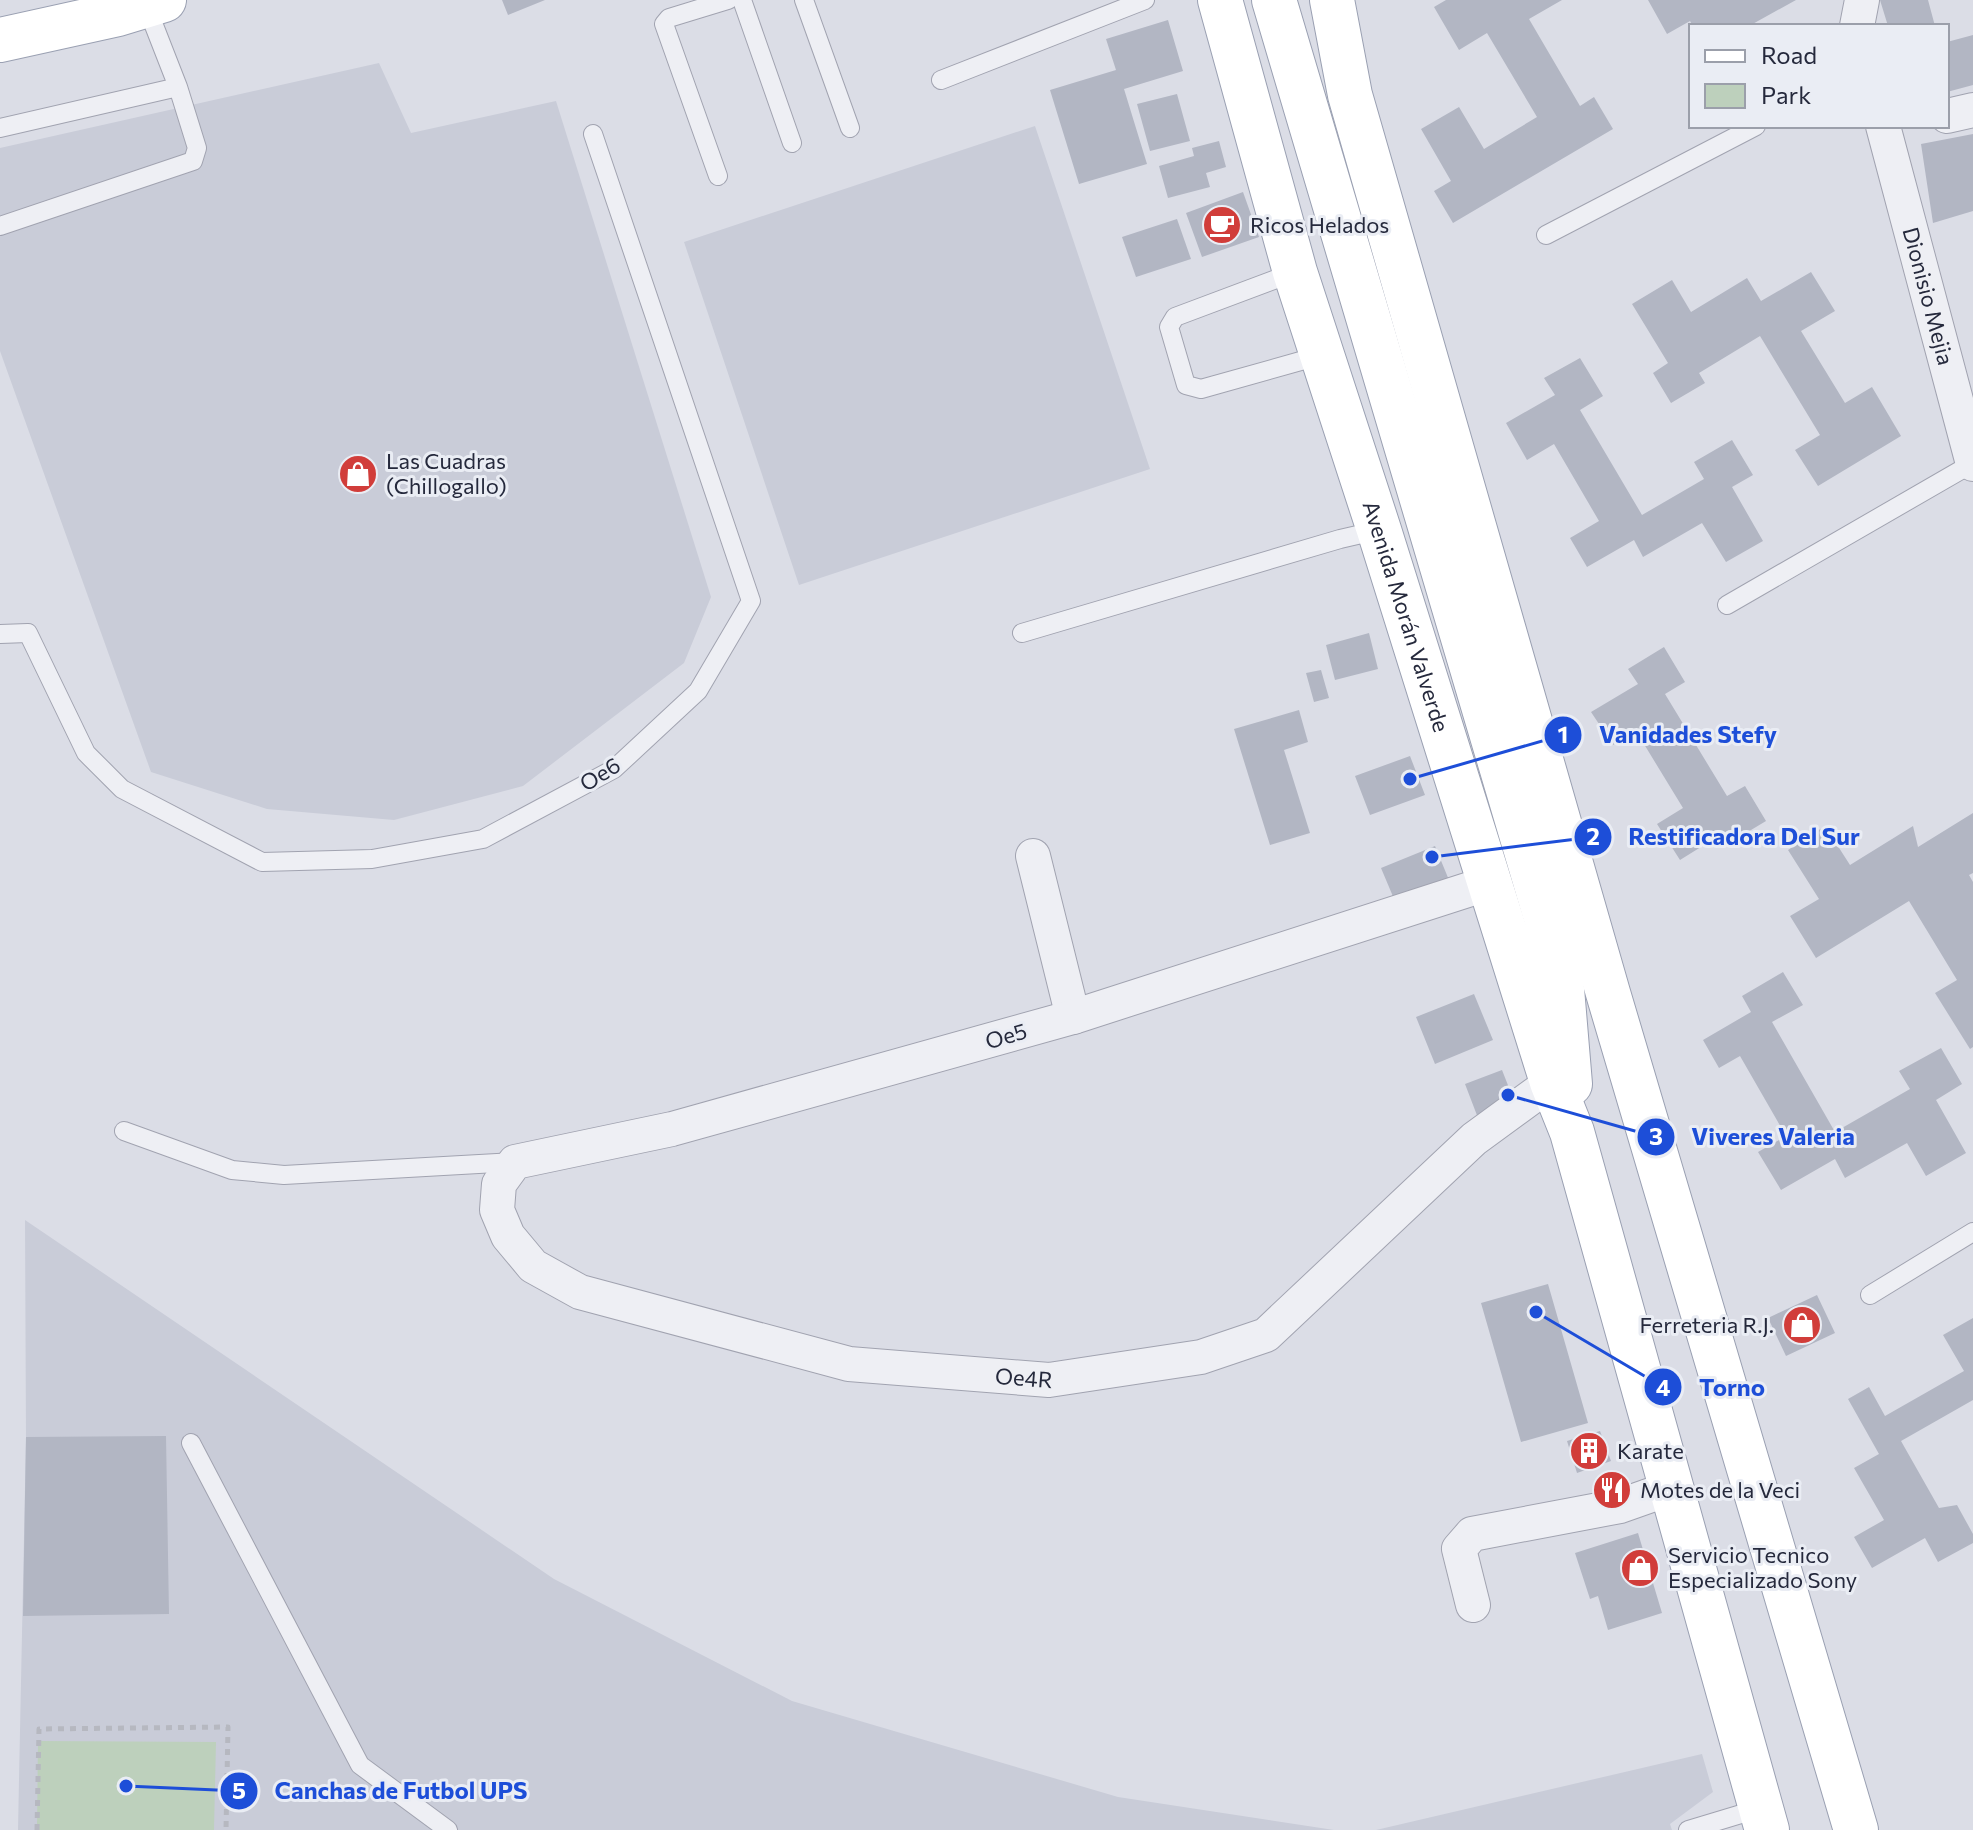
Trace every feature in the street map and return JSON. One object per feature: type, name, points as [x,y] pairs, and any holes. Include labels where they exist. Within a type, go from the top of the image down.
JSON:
[{"type":"main road","name":"Avenida Morán Valverde","points":[[1220,0],[1295,272],[1489,883],[1561,1068]]},
{"type":"main road","points":[[1274,0],[1560,965],[1561,1068],[1572,1132],[1764,1819]]},
{"type":"main road","points":[[1332,0],[1358,125],[1613,1009],[1856,1830]]},
{"type":"main road","points":[[0,40],[155,3]]},
{"type":"street","points":[[1857,24],[1862,0]]},
{"type":"street","points":[[1949,116],[1973,110]]},
{"type":"street","name":"Dionisio Mejia","points":[[1892,128],[1973,464]]},
{"type":"street","points":[[1033,856],[1073,1017]]},
{"type":"street","name":"Oe5","points":[[515,1162],[672,1129],[1073,1017],[1489,883]]},
{"type":"street","name":"Oe4R","points":[[515,1162],[499,1184],[497,1210],[508,1236],[533,1266],[580,1292],[849,1364],[1049,1380],[1201,1357],[1266,1335],[1474,1139],[1561,1068]]},
{"type":"street","points":[[1473,1605],[1459,1549],[1472,1534],[1620,1506],[1671,1488]]},
{"type":"lane","points":[[718,176],[664,24],[669,18],[728,0]]},
{"type":"lane","points":[[742,0],[792,143]]},
{"type":"lane","points":[[804,0],[850,128]]},
{"type":"lane","points":[[941,80],[1145,0]]},
{"type":"lane","points":[[0,226],[193,161],[197,148],[155,3]]},
{"type":"lane","points":[[0,128],[178,87]]},
{"type":"lane","points":[[1546,235],[1752,128]]},
{"type":"lane","name":"Oe6","points":[[0,634],[28,633],[86,753],[122,789],[262,862],[372,859],[483,839],[614,769],[698,691],[751,601],[593,134]]},
{"type":"lane","points":[[1295,272],[1175,317],[1169,327],[1186,385],[1201,389],[1322,355]]},
{"type":"lane","points":[[1727,605],[1973,464]]},
{"type":"lane","points":[[1022,633],[1379,530]]},
{"type":"lane","points":[[124,1131],[232,1170],[284,1175],[515,1162]]},
{"type":"lane","points":[[1870,1295],[1973,1232]]},
{"type":"lane","points":[[191,1443],[360,1765],[448,1830]]},
{"type":"lane","points":[[1688,1830],[1764,1819]]},
{"type":"path","points":[[37,1830],[39,1729],[228,1727],[226,1830]]},
{"type":"shaded area","name":"Las Cuadras (Chillogallo)","points":[[379,63],[411,133],[556,101],[711,597],[684,663],[523,786],[394,820],[267,809],[151,772],[0,351],[0,148]]},
{"type":"shaded area","points":[[1035,126],[1150,469],[799,585],[684,242]]},
{"type":"shaded area","points":[[25,1220],[554,1579],[792,1701],[1118,1797],[1334,1830],[18,1830],[26,1437]]},
{"type":"shaded area","points":[[1702,1754],[1713,1792],[1670,1824],[1672,1830],[1376,1830]]},
{"type":"green space","points":[[38,1741],[216,1742],[214,1830],[37,1830]]},
{"type":"building","points":[[502,0],[545,0],[508,15]]},
{"type":"building","points":[[1446,0],[1562,0],[1529,19],[1580,106],[1594,97],[1613,129],[1453,223],[1434,191],[1451,181],[1421,129],[1459,107],[1484,149],[1537,117],[1487,33],[1459,50],[1434,7]]},
{"type":"building","points":[[1648,0],[1796,0],[1753,24],[1692,24],[1690,21],[1667,34]]},
{"type":"building","points":[[1880,0],[1928,0],[1934,24],[1887,24]]},
{"type":"building","points":[[1168,20],[1183,71],[1124,89],[1147,164],[1079,184],[1050,90],[1116,70],[1106,39]]},
{"type":"building","points":[[1973,35],[1973,85],[1949,91],[1949,41]]},
{"type":"building","points":[[1177,94],[1190,141],[1150,151],[1137,104]]},
{"type":"building","points":[[1973,134],[1973,211],[1933,223],[1921,144]]},
{"type":"building","points":[[1219,141],[1226,167],[1206,173],[1210,187],[1168,198],[1159,166],[1194,156],[1192,148]]},
{"type":"building","name":"Ricos Helados","points":[[1243,192],[1259,237],[1202,257],[1186,213]]},
{"type":"building","points":[[1177,219],[1191,259],[1136,277],[1122,237]]},
{"type":"building","points":[[1811,272],[1835,311],[1801,331],[1845,403],[1872,387],[1901,436],[1818,486],[1795,450],[1820,435],[1760,336],[1699,373],[1705,383],[1671,403],[1653,373],[1668,363],[1632,304],[1672,280],[1691,312],[1747,278],[1761,301]]},
{"type":"building","points":[[1580,358],[1603,396],[1580,410],[1642,515],[1704,479],[1694,462],[1732,440],[1753,475],[1732,487],[1763,541],[1726,562],[1702,523],[1643,557],[1634,540],[1587,567],[1570,538],[1599,521],[1554,444],[1527,460],[1506,423],[1555,395],[1544,378]]},
{"type":"building","points":[[1369,633],[1378,669],[1335,680],[1326,645]]},
{"type":"building","points":[[1664,647],[1685,682],[1665,694],[1727,796],[1745,786],[1766,821],[1731,842],[1725,832],[1680,860],[1657,824],[1683,808],[1636,731],[1613,745],[1591,712],[1638,684],[1628,669]]},
{"type":"building","points":[[1321,670],[1329,698],[1314,702],[1306,673]]},
{"type":"building","points":[[1299,710],[1308,742],[1284,750],[1310,833],[1270,845],[1234,729]]},
{"type":"building","points":[[1410,756],[1425,795],[1370,815],[1355,776]]},
{"type":"building","points":[[1973,813],[1973,873],[1969,875],[1973,882],[1973,1047],[1970,1049],[1935,993],[1957,980],[1909,901],[1816,958],[1790,916],[1819,899],[1788,850],[1825,826],[1850,865],[1913,826],[1918,847]]},
{"type":"building","points":[[1435,846],[1451,885],[1397,906],[1381,868]]},
{"type":"building","points":[[1783,972],[1803,1005],[1772,1022],[1835,1132],[1910,1089],[1899,1071],[1941,1048],[1962,1084],[1936,1100],[1966,1153],[1926,1176],[1907,1143],[1845,1178],[1835,1159],[1781,1190],[1758,1152],[1786,1136],[1740,1056],[1719,1068],[1703,1040],[1751,1012],[1742,996]]},
{"type":"building","points":[[1474,994],[1493,1040],[1435,1064],[1416,1017]]},
{"type":"building","points":[[1502,1070],[1513,1098],[1483,1131],[1465,1084]]},
{"type":"building","points":[[1548,1284],[1588,1423],[1521,1442],[1481,1303]]},
{"type":"building","name":"Ferreteria R.J.","points":[[1817,1295],[1835,1333],[1786,1356],[1768,1318]]},
{"type":"building","points":[[1973,1318],[1973,1400],[1901,1441],[1939,1508],[1957,1505],[1973,1534],[1973,1543],[1938,1562],[1925,1538],[1872,1568],[1854,1537],[1884,1520],[1854,1468],[1879,1454],[1848,1399],[1869,1387],[1885,1416],[1964,1371],[1943,1335]]},
{"type":"building","name":"Karate","points":[[1600,1431],[1611,1461],[1577,1473],[1567,1441]]},
{"type":"building","points":[[166,1436],[169,1614],[23,1616],[26,1437]]},
{"type":"building","points":[[1638,1533],[1662,1613],[1608,1630],[1598,1596],[1590,1599],[1575,1553]]},
{"type":"place","name":"Ricos Helados","points":[[1222,225]]},
{"type":"place","name":"Las Cuadras (Chillogallo)","points":[[358,474]]},
{"type":"place","name":"Vanidades Stefy","points":[[1410,779]]},
{"type":"place","name":"Restificadora Del Sur","points":[[1432,857]]},
{"type":"place","name":"Viveres Valeria","points":[[1508,1095]]},
{"type":"place","name":"Torno","points":[[1536,1312]]},
{"type":"place","name":"Ferreteria R.J.","points":[[1802,1325]]},
{"type":"place","name":"Karate","points":[[1589,1451]]},
{"type":"place","name":"Motes de la Veci","points":[[1612,1490]]},
{"type":"place","name":"Servicio Tecnico Especializado Sony","points":[[1640,1568]]},
{"type":"place","name":"Canchas de Futbol UPS","points":[[126,1786]]}]
